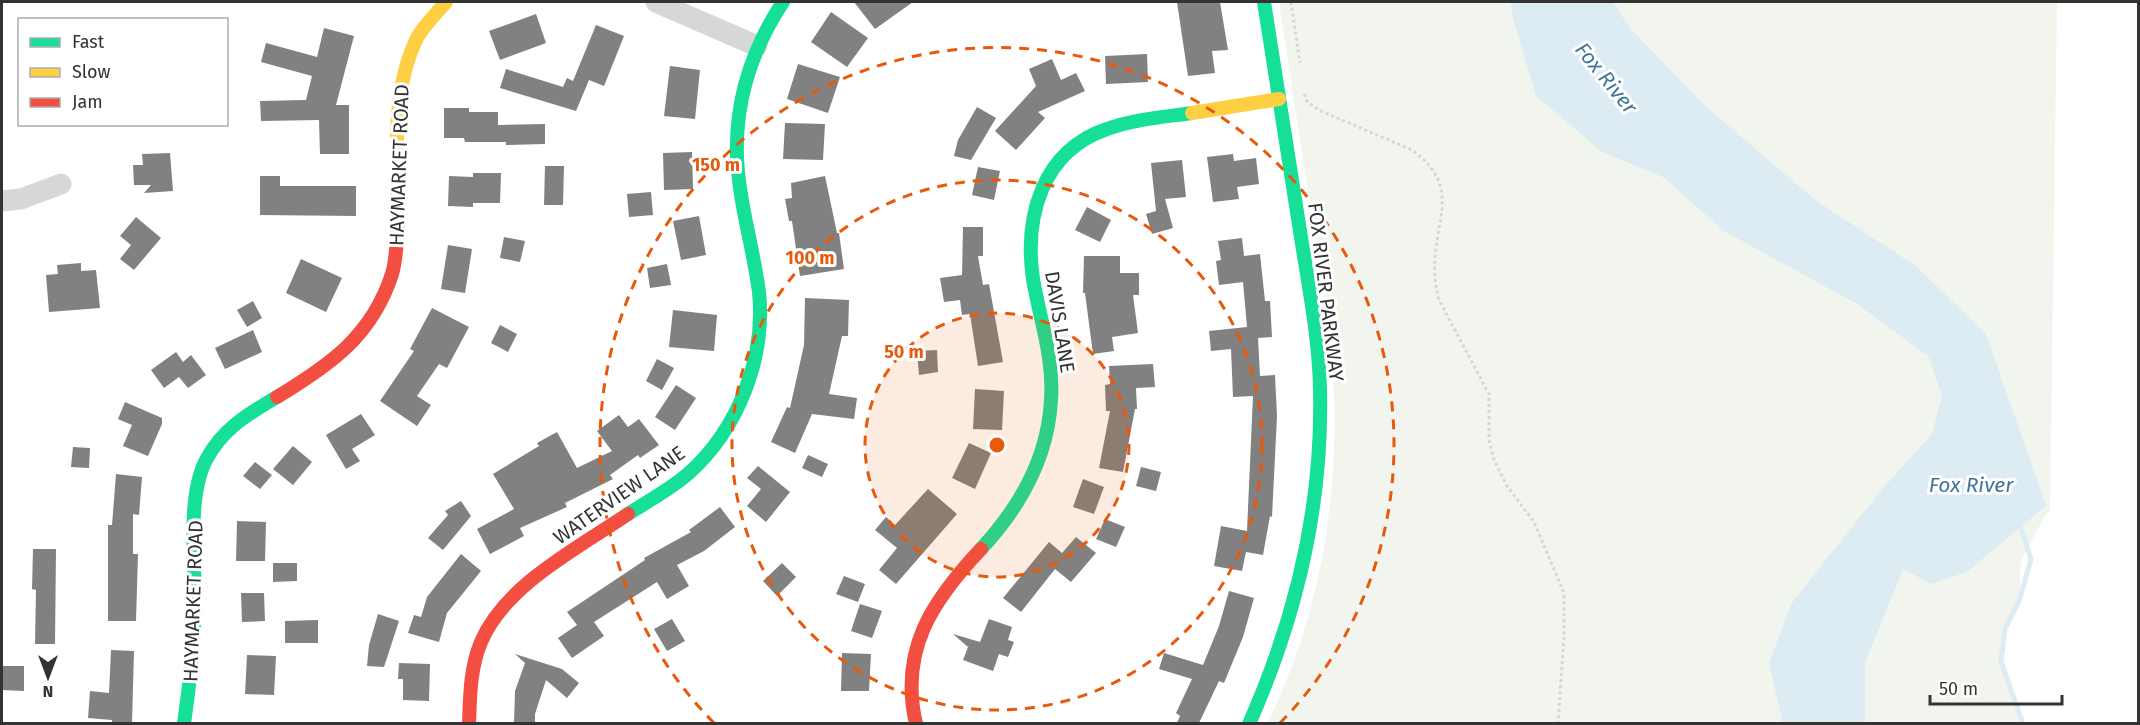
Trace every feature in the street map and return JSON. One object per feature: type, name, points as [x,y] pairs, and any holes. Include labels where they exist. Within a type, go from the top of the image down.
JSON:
[{"type":"street","name":"HAYMARKET ROAD","points":[[184,723],[195,634],[196,499],[200,476],[212,451],[228,429],[337,357],[361,333],[377,310],[392,271],[397,243],[398,96],[403,71],[411,46],[436,11],[446,2]]},
{"type":"street","points":[[656,2],[757,46]]},
{"type":"street","name":"WATERVIEW LANE","points":[[470,723],[472,670],[478,648],[497,612],[514,593],[529,581],[688,474],[708,454],[728,428],[738,409],[754,366],[760,320],[757,282],[738,175],[736,138],[738,113],[741,94],[757,46],[783,2]]},
{"type":"street","name":"FOX RIVER PARKWAY","points":[[1249,723],[1281,646],[1299,583],[1313,512],[1319,453],[1320,388],[1315,328],[1264,2]]},
{"type":"street","name":"DAVIS LANE","points":[[916,723],[912,707],[911,678],[920,635],[939,598],[1023,495],[1036,468],[1046,438],[1051,405],[1051,370],[1029,254],[1031,219],[1047,178],[1057,164],[1079,144],[1098,133],[1123,124],[1279,99]]},
{"type":"street","points":[[2,201],[21,199],[61,184]]},
{"type":"path","points":[[1291,2],[1301,72]]},
{"type":"path","points":[[1302,84],[1304,96],[1313,106],[1412,150],[1423,158],[1438,178],[1443,207],[1435,262],[1439,300],[1489,394],[1489,440],[1494,460],[1507,486],[1534,522],[1564,593],[1564,636],[1558,723]]},
{"type":"shaded area","points":[[1279,2],[2057,2],[2050,512],[2046,514],[2021,560],[2019,601],[2005,629],[2001,660],[2023,723],[1267,724],[1288,678],[1317,581],[1332,481],[1334,431],[1329,330]]},
{"type":"water","name":"Fox River","points":[[1511,2],[1613,2],[1630,28],[1705,106],[1815,200],[1916,266],[1986,334],[2046,506],[1967,572],[1931,584],[1903,569],[1865,663],[1865,723],[1783,723],[1769,663],[1791,604],[1882,489],[1932,434],[1942,395],[1928,356],[1857,304],[1724,231],[1663,177],[1602,152],[1536,96],[1512,15]]},
{"type":"building","points":[[854,2],[913,2],[875,29]]},
{"type":"building","points":[[1177,2],[1220,2],[1228,50],[1212,51],[1215,73],[1188,76]]},
{"type":"building","points":[[831,12],[868,38],[847,67],[811,42]]},
{"type":"building","points":[[536,14],[546,43],[500,60],[489,31]]},
{"type":"building","points":[[596,25],[624,36],[604,86],[589,80],[576,111],[500,88],[506,69],[563,87],[567,78],[573,81]]},
{"type":"building","points":[[324,28],[354,36],[336,105],[349,105],[349,154],[320,154],[319,120],[261,121],[260,101],[306,100],[312,76],[261,62],[266,43],[317,57]]},
{"type":"building","points":[[1147,54],[1148,82],[1106,84],[1105,56]]},
{"type":"building","points":[[1052,59],[1061,80],[1076,73],[1085,91],[1038,112],[1045,118],[1016,150],[995,131],[1036,86],[1029,69]]},
{"type":"building","points":[[798,64],[840,77],[828,113],[787,99]]},
{"type":"building","points":[[670,66],[700,70],[695,119],[664,116]]},
{"type":"building","points":[[977,107],[996,118],[971,160],[954,156],[958,140]]},
{"type":"building","points":[[444,108],[469,108],[469,112],[498,112],[498,125],[545,124],[545,144],[506,145],[506,142],[465,142],[464,138],[444,138]]},
{"type":"building","points":[[785,123],[825,124],[823,160],[783,159]]},
{"type":"building","points":[[692,152],[693,189],[664,190],[663,153]]},
{"type":"building","points":[[170,153],[173,191],[144,193],[151,185],[134,185],[133,165],[143,165],[142,154]]},
{"type":"building","points":[[1233,154],[1234,161],[1256,158],[1259,184],[1237,187],[1239,199],[1213,202],[1207,157]]},
{"type":"building","points":[[1182,160],[1186,197],[1165,199],[1173,228],[1152,234],[1146,214],[1156,211],[1151,163]]},
{"type":"building","points":[[545,166],[564,166],[563,205],[544,205]]},
{"type":"building","points":[[978,167],[1000,171],[994,200],[972,195]]},
{"type":"building","points":[[473,173],[501,173],[500,203],[473,203],[473,207],[448,206],[449,176],[473,177]]},
{"type":"building","points":[[260,176],[280,176],[280,186],[356,186],[356,216],[260,215]]},
{"type":"building","points":[[825,176],[837,233],[839,233],[844,269],[800,276],[792,221],[789,221],[785,199],[792,198],[791,183]]},
{"type":"building","points":[[651,192],[653,215],[629,217],[627,194]]},
{"type":"building","points":[[1087,207],[1111,220],[1100,242],[1075,230]]},
{"type":"building","points":[[699,216],[706,255],[681,260],[673,221]]},
{"type":"building","points":[[136,217],[161,238],[134,270],[120,259],[131,245],[120,236]]},
{"type":"building","points":[[963,227],[983,227],[983,256],[978,256],[983,285],[989,284],[1003,362],[978,366],[970,314],[962,315],[960,300],[944,302],[940,278],[962,275]]},
{"type":"building","points":[[504,237],[525,241],[520,262],[500,258]]},
{"type":"building","points":[[1242,238],[1244,256],[1260,254],[1265,301],[1270,301],[1272,337],[1258,338],[1260,376],[1275,375],[1277,416],[1272,517],[1270,516],[1263,555],[1246,552],[1242,571],[1214,566],[1221,526],[1247,531],[1253,396],[1233,397],[1231,349],[1211,351],[1209,331],[1247,327],[1243,282],[1219,285],[1216,261],[1221,260],[1218,241]]},
{"type":"building","points":[[448,245],[472,249],[465,293],[441,289]]},
{"type":"building","points":[[1084,256],[1120,256],[1120,273],[1139,273],[1139,295],[1133,295],[1138,333],[1112,337],[1114,351],[1093,354],[1085,293],[1083,293]]},
{"type":"building","points":[[301,259],[342,278],[326,312],[286,293]]},
{"type":"building","points":[[81,263],[81,271],[96,270],[100,308],[49,312],[46,275],[58,274],[57,265]]},
{"type":"building","points":[[667,264],[671,285],[650,288],[647,268]]},
{"type":"building","points":[[805,298],[849,300],[848,336],[842,336],[829,394],[857,398],[854,419],[812,414],[795,453],[771,442],[787,407],[790,408],[804,345]]},
{"type":"building","points":[[253,301],[262,318],[247,327],[237,310]]},
{"type":"building","points":[[432,308],[469,327],[447,368],[439,364],[417,396],[431,405],[417,426],[380,401],[414,351],[410,349]]},
{"type":"building","points":[[673,310],[717,315],[714,351],[669,347]]},
{"type":"building","points":[[500,325],[517,334],[508,352],[491,343]]},
{"type":"building","points":[[253,330],[262,352],[225,369],[215,348]]},
{"type":"building","points":[[937,350],[938,372],[919,375],[917,351]]},
{"type":"building","points":[[176,352],[183,362],[191,355],[206,375],[188,388],[179,377],[164,388],[151,370]]},
{"type":"building","points":[[657,359],[674,368],[662,390],[646,381]]},
{"type":"building","points":[[1153,364],[1155,387],[1136,388],[1137,409],[1135,409],[1123,472],[1099,468],[1110,411],[1106,411],[1105,385],[1110,384],[1109,366]]},
{"type":"building","points":[[676,385],[696,398],[675,430],[655,417]]},
{"type":"building","points":[[975,389],[1004,391],[1002,430],[973,429]]},
{"type":"building","points":[[125,402],[162,418],[162,424],[148,456],[123,446],[132,425],[118,419]]},
{"type":"building","points":[[361,414],[375,435],[352,449],[360,461],[346,469],[326,435]]},
{"type":"building","points":[[619,415],[628,427],[639,419],[659,445],[640,458],[638,455],[610,475],[613,479],[565,503],[567,507],[520,528],[524,536],[490,554],[477,529],[514,509],[493,474],[539,446],[537,443],[557,432],[577,468],[612,451],[597,431]]},
{"type":"building","points":[[969,443],[991,453],[975,489],[952,478]]},
{"type":"building","points":[[293,446],[312,462],[293,485],[273,469]]},
{"type":"building","points":[[73,447],[90,448],[89,468],[71,467]]},
{"type":"building","points":[[808,455],[828,464],[822,477],[802,468]]},
{"type":"building","points":[[255,462],[272,475],[260,489],[243,476]]},
{"type":"building","points":[[758,466],[790,492],[766,522],[747,506],[761,489],[747,478]]},
{"type":"building","points":[[1141,467],[1161,472],[1156,491],[1136,486]]},
{"type":"building","points":[[116,474],[142,477],[139,515],[133,514],[133,554],[138,554],[136,621],[108,621],[108,525],[112,525]]},
{"type":"building","points":[[1083,479],[1104,487],[1094,514],[1073,507]]},
{"type":"building","points":[[928,489],[957,514],[896,584],[879,570],[897,548],[875,530],[886,517],[895,525]]},
{"type":"building","points":[[461,501],[471,516],[443,550],[428,538],[448,515],[445,511]]},
{"type":"building","points":[[720,507],[735,527],[704,551],[677,565],[689,586],[667,599],[657,582],[594,622],[604,636],[572,658],[558,638],[577,625],[567,612],[645,560],[644,558],[691,532],[689,530]]},
{"type":"building","points":[[1105,519],[1125,527],[1116,547],[1096,539]]},
{"type":"building","points":[[237,521],[266,522],[265,561],[236,561]]},
{"type":"building","points":[[1076,537],[1096,553],[1071,582],[1055,569],[1021,612],[1003,598],[1049,542],[1062,553]]},
{"type":"building","points":[[33,549],[56,549],[55,644],[35,644],[36,590],[32,589]]},
{"type":"building","points":[[461,554],[481,571],[447,613],[439,642],[408,633],[414,615],[421,617],[427,597]]},
{"type":"building","points":[[273,563],[297,563],[297,581],[273,582]]},
{"type":"building","points":[[782,563],[796,577],[777,596],[763,581]]},
{"type":"building","points":[[844,576],[865,584],[858,602],[836,594]]},
{"type":"building","points":[[1229,591],[1254,598],[1243,637],[1224,683],[1219,681],[1199,723],[1177,723],[1180,716],[1176,713],[1192,679],[1159,669],[1164,653],[1203,665],[1219,626]]},
{"type":"building","points":[[241,593],[264,593],[265,621],[242,622]]},
{"type":"building","points":[[860,604],[882,611],[872,638],[851,631]]},
{"type":"building","points":[[378,614],[399,621],[384,667],[367,666],[369,645]]},
{"type":"building","points":[[672,619],[685,641],[667,651],[654,629]]},
{"type":"building","points":[[989,619],[1012,627],[1008,640],[1014,642],[1008,657],[999,654],[993,671],[963,660],[968,647],[953,634],[980,642]]},
{"type":"building","points":[[318,620],[318,643],[285,643],[285,621]]},
{"type":"building","points":[[111,650],[134,651],[132,723],[112,723],[112,720],[88,718],[90,691],[109,693]]},
{"type":"building","points":[[842,653],[871,654],[869,691],[841,691]]},
{"type":"building","points":[[515,654],[562,669],[579,683],[567,698],[546,680],[535,714],[535,723],[514,723],[515,691],[525,663]]},
{"type":"building","points":[[247,655],[276,656],[274,695],[245,694]]},
{"type":"building","points":[[399,663],[430,664],[429,701],[403,700],[403,679],[398,679]]},
{"type":"building","points":[[2,666],[24,666],[24,691],[2,690]]},
{"type":"waterway","points":[[2018,524],[2031,559],[2019,601],[2005,629],[2001,661],[2023,724]]},
{"type":"traffic: fast","points":[[628,514],[675,484],[706,455],[735,414],[753,367],[758,342],[759,292],[740,191],[737,136],[743,95],[754,57],[783,2]]},
{"type":"traffic: fast","points":[[1249,724],[1266,684],[1293,602],[1311,518],[1320,433],[1320,389],[1315,329],[1264,2]]},
{"type":"traffic: fast","points":[[981,549],[1008,516],[1030,481],[1049,422],[1050,369],[1033,279],[1031,256],[1035,210],[1042,189],[1053,170],[1067,153],[1085,139],[1128,123],[1192,113]]},
{"type":"traffic: fast","points":[[184,724],[194,632],[193,529],[200,475],[212,449],[220,439],[246,416],[277,397]]},
{"type":"traffic: slow","points":[[398,233],[397,134],[402,85],[417,38],[446,2]]},
{"type":"traffic: slow","points":[[1192,113],[1279,99]]},
{"type":"traffic: jam","points":[[277,397],[315,373],[347,347],[361,332],[373,315],[392,274],[398,233]]},
{"type":"traffic: jam","points":[[469,724],[471,683],[477,652],[492,622],[507,603],[545,569],[628,514]]},
{"type":"traffic: jam","points":[[916,724],[912,697],[912,673],[916,650],[924,628],[948,588],[981,549]]}]
